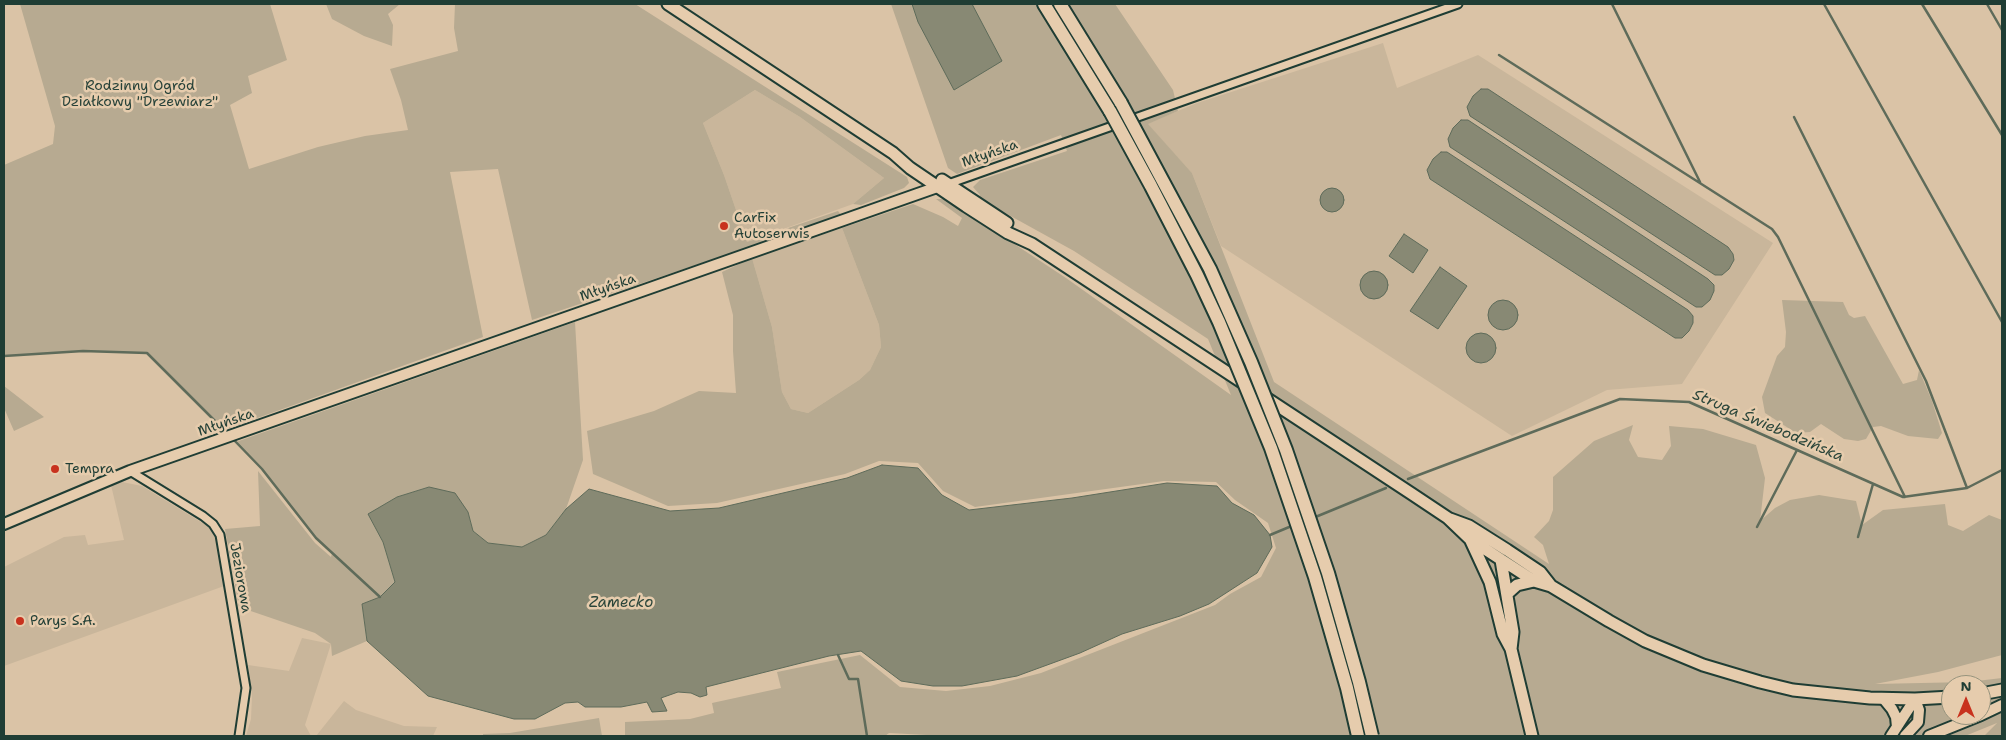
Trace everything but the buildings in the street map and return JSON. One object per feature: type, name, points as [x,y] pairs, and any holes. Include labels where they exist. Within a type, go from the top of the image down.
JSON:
[{"type":"highway","points":[[1044,4],[1110,111],[1197,275],[1223,330],[1271,448],[1315,577],[1347,688],[1358,736]]},
{"type":"highway","points":[[1060,4],[1121,103],[1210,269],[1251,362],[1286,450],[1328,573],[1359,682],[1372,736]]},
{"type":"main road","points":[[668,4],[893,152],[910,168],[943,185],[1008,233],[1032,244],[1448,518],[1469,526],[1534,581],[1551,586],[1646,641],[1704,665],[1760,682],[1793,690],[1844,696],[1915,699],[1941,698]]},
{"type":"main road","points":[[1448,518],[1464,536],[1540,572],[1551,586]]},
{"type":"main road","points":[[1471,540],[1490,582],[1503,634],[1511,649],[1532,736]]},
{"type":"main road","points":[[1490,582],[1493,567],[1504,555]]},
{"type":"main road","points":[[1504,555],[1507,594],[1513,632],[1511,649]]},
{"type":"main road","points":[[1507,594],[1517,586],[1534,581]]},
{"type":"street","name":"Młyńska","points":[[4,524],[130,472],[1458,4]]},
{"type":"street","name":"Jeziorowa","points":[[130,472],[203,516],[213,524],[220,536],[246,688],[240,736]]},
{"type":"street","points":[[1883,698],[1896,717],[1897,727]]},
{"type":"street","points":[[1891,736],[1915,699]]},
{"type":"street","points":[[1905,736],[1918,722],[1919,710],[1915,699]]},
{"type":"street","points":[[1928,736],[1956,725]]},
{"type":"shaded area","points":[[1383,43],[1397,88],[1478,55],[1773,243],[1682,384],[1607,390],[1512,436],[1221,246],[1192,173],[1147,124],[1197,103]]},
{"type":"shaded area","points":[[755,90],[800,117],[884,178],[853,204],[747,242],[724,175],[703,123]]},
{"type":"shaded area","points":[[842,228],[879,325],[881,347],[870,370],[859,380],[808,413],[791,409],[782,392],[772,327],[752,258]]},
{"type":"shaded area","points":[[122,482],[142,486],[209,527],[216,537],[224,586],[4,666],[4,567],[64,537],[85,535],[88,545],[124,540],[111,485]]},
{"type":"shaded area","points":[[302,638],[331,644],[305,725],[311,736],[246,736],[251,719],[252,696],[248,665],[289,671]]},
{"type":"shaded area","points":[[344,701],[356,710],[404,726],[437,727],[433,736],[316,736]]},
{"type":"green space","name":"Rodzinny Ogród Działkowy \"Drzewiarz\"","points":[[20,4],[270,4],[287,60],[248,76],[252,93],[230,105],[249,169],[318,147],[365,136],[408,130],[401,100],[390,69],[458,51],[454,28],[455,4],[635,4],[907,177],[909,183],[904,188],[861,205],[853,204],[884,178],[800,117],[755,90],[703,123],[724,175],[747,242],[838,211],[842,216],[532,320],[498,169],[450,172],[483,337],[224,430],[147,353],[83,351],[4,356],[4,165],[53,144],[55,126]]},
{"type":"green space","points":[[326,4],[400,4],[388,14],[393,25],[392,46],[364,36],[332,19]]},
{"type":"green space","points":[[891,4],[1115,4],[1173,90],[1178,111],[1148,124],[1192,173],[1274,382],[1549,564],[1543,545],[1534,537],[1549,521],[1553,510],[1553,477],[1594,441],[1633,425],[1629,440],[1638,457],[1662,460],[1671,446],[1669,426],[1703,429],[1756,445],[1765,478],[1760,521],[1775,508],[1790,500],[1819,495],[1856,501],[1862,525],[1883,510],[1945,504],[1948,525],[1963,531],[1989,515],[2002,520],[2002,655],[1938,672],[1875,684],[1941,683],[1941,725],[1991,725],[1991,679],[2002,678],[2002,736],[1984,736],[1997,723],[1965,736],[889,736],[927,735],[889,733],[885,736],[625,736],[625,722],[690,719],[714,713],[712,703],[781,688],[777,672],[860,655],[900,687],[946,691],[990,686],[1041,673],[1215,605],[1230,594],[1261,577],[1276,548],[1268,523],[1235,500],[1216,482],[1164,481],[975,507],[943,491],[918,463],[879,461],[845,474],[717,503],[668,506],[593,474],[587,431],[654,411],[699,391],[736,393],[733,315],[722,272],[752,258],[772,327],[782,392],[791,409],[808,413],[859,380],[870,370],[881,347],[879,325],[842,228],[913,204],[958,226],[962,218],[936,199],[946,199],[1066,278],[1231,395],[1208,339],[1074,251],[978,198],[980,195],[973,187],[980,180],[1067,151],[1061,135],[957,174],[948,168]]},
{"type":"green space","points":[[1782,300],[1843,302],[1849,315],[1854,318],[1865,316],[1903,384],[1917,380],[1919,370],[1932,401],[1942,433],[1938,439],[1908,436],[1881,426],[1873,427],[1866,439],[1858,441],[1844,439],[1821,424],[1810,432],[1796,433],[1765,413],[1762,397],[1777,356],[1785,347],[1786,332]]},
{"type":"green space","points":[[575,322],[583,460],[566,509],[546,535],[522,547],[488,543],[473,531],[468,512],[429,487],[397,497],[369,514],[383,542],[395,582],[380,597],[362,604],[367,641],[332,656],[331,644],[315,633],[239,607],[225,529],[260,526],[258,471],[315,543],[331,557],[332,553],[316,538],[262,469],[236,442]]},
{"type":"green space","points":[[4,386],[44,417],[14,431],[4,408]]},
{"type":"green space","points":[[599,718],[602,736],[483,736],[483,734],[510,733]]},
{"type":"water","points":[[912,4],[972,4],[1002,61],[954,90],[918,22]]},
{"type":"water","points":[[1481,89],[1488,89],[1728,247],[1733,254],[1734,260],[1729,269],[1722,275],[1715,275],[1470,116],[1467,107],[1473,96]]},
{"type":"water","points":[[1461,120],[1468,120],[1708,279],[1714,285],[1714,291],[1710,300],[1702,307],[1696,307],[1450,147],[1448,139],[1453,128]]},
{"type":"water","points":[[1441,152],[1447,152],[1688,310],[1693,316],[1693,323],[1689,331],[1682,338],[1675,338],[1430,179],[1427,170],[1433,159]]},
{"type":"water","points":[[1332,188],[1341,191],[1344,200],[1341,209],[1332,212],[1323,209],[1320,200],[1323,191]]},
{"type":"water","points":[[1404,234],[1428,250],[1413,273],[1389,256]]},
{"type":"water","points":[[1440,267],[1467,286],[1438,329],[1410,311]]},
{"type":"water","points":[[1374,271],[1384,275],[1388,285],[1384,295],[1374,299],[1364,295],[1360,285],[1364,275]]},
{"type":"water","points":[[1503,300],[1509,301],[1517,309],[1517,321],[1509,329],[1503,330],[1497,329],[1489,321],[1488,315],[1489,309],[1497,301]]},
{"type":"water","points":[[1481,333],[1487,334],[1495,342],[1495,354],[1487,362],[1481,363],[1475,362],[1467,354],[1466,348],[1467,342],[1475,334]]},
{"type":"water","name":"Zamecko","points":[[882,465],[918,468],[942,495],[969,510],[1072,498],[1167,483],[1217,486],[1232,503],[1254,515],[1270,535],[1272,547],[1257,573],[1209,604],[1180,616],[1122,634],[1080,653],[1017,676],[962,686],[933,686],[901,681],[861,651],[829,656],[706,687],[707,695],[700,697],[691,693],[678,692],[661,698],[667,711],[652,712],[647,702],[621,707],[585,707],[578,702],[565,703],[535,719],[514,719],[428,696],[367,641],[362,604],[380,597],[395,582],[383,542],[368,514],[397,497],[429,487],[455,493],[468,512],[473,531],[488,543],[522,547],[546,535],[566,509],[589,489],[670,511],[719,508],[847,478]]},
{"type":"waterway","points":[[1612,4],[1700,182]]},
{"type":"waterway","points":[[1824,4],[2002,322]]},
{"type":"waterway","points":[[1922,4],[2002,135]]},
{"type":"waterway","points":[[1987,4],[2002,30]]},
{"type":"waterway","points":[[1499,55],[1772,229],[1778,237],[1905,497]]},
{"type":"waterway","points":[[1794,117],[1926,381],[1967,488]]},
{"type":"waterway","name":"Struga Świebodzińska","points":[[4,356],[83,351],[147,353],[224,430]]},
{"type":"waterway","name":"Struga Świebodzińska","points":[[1408,479],[1620,399],[1689,402],[1903,497],[1967,488],[2002,470]]},
{"type":"waterway","name":"Struga Świebodzińska","points":[[233,439],[262,469],[316,538],[380,597]]},
{"type":"waterway","points":[[1757,527],[1797,450]]},
{"type":"waterway","points":[[1858,537],[1873,484]]},
{"type":"waterway","name":"Struga Świebodzińska","points":[[1313,518],[1386,488]]},
{"type":"waterway","name":"Struga Świebodzińska","points":[[1270,535],[1294,525]]},
{"type":"waterway","points":[[838,655],[849,679],[858,679],[867,736]]},
{"type":"place","name":"CarFix Autoserwis","points":[[724,226]]},
{"type":"place","name":"Tempra","points":[[55,469]]},
{"type":"place","name":"Parys S.A.","points":[[20,621]]}]
